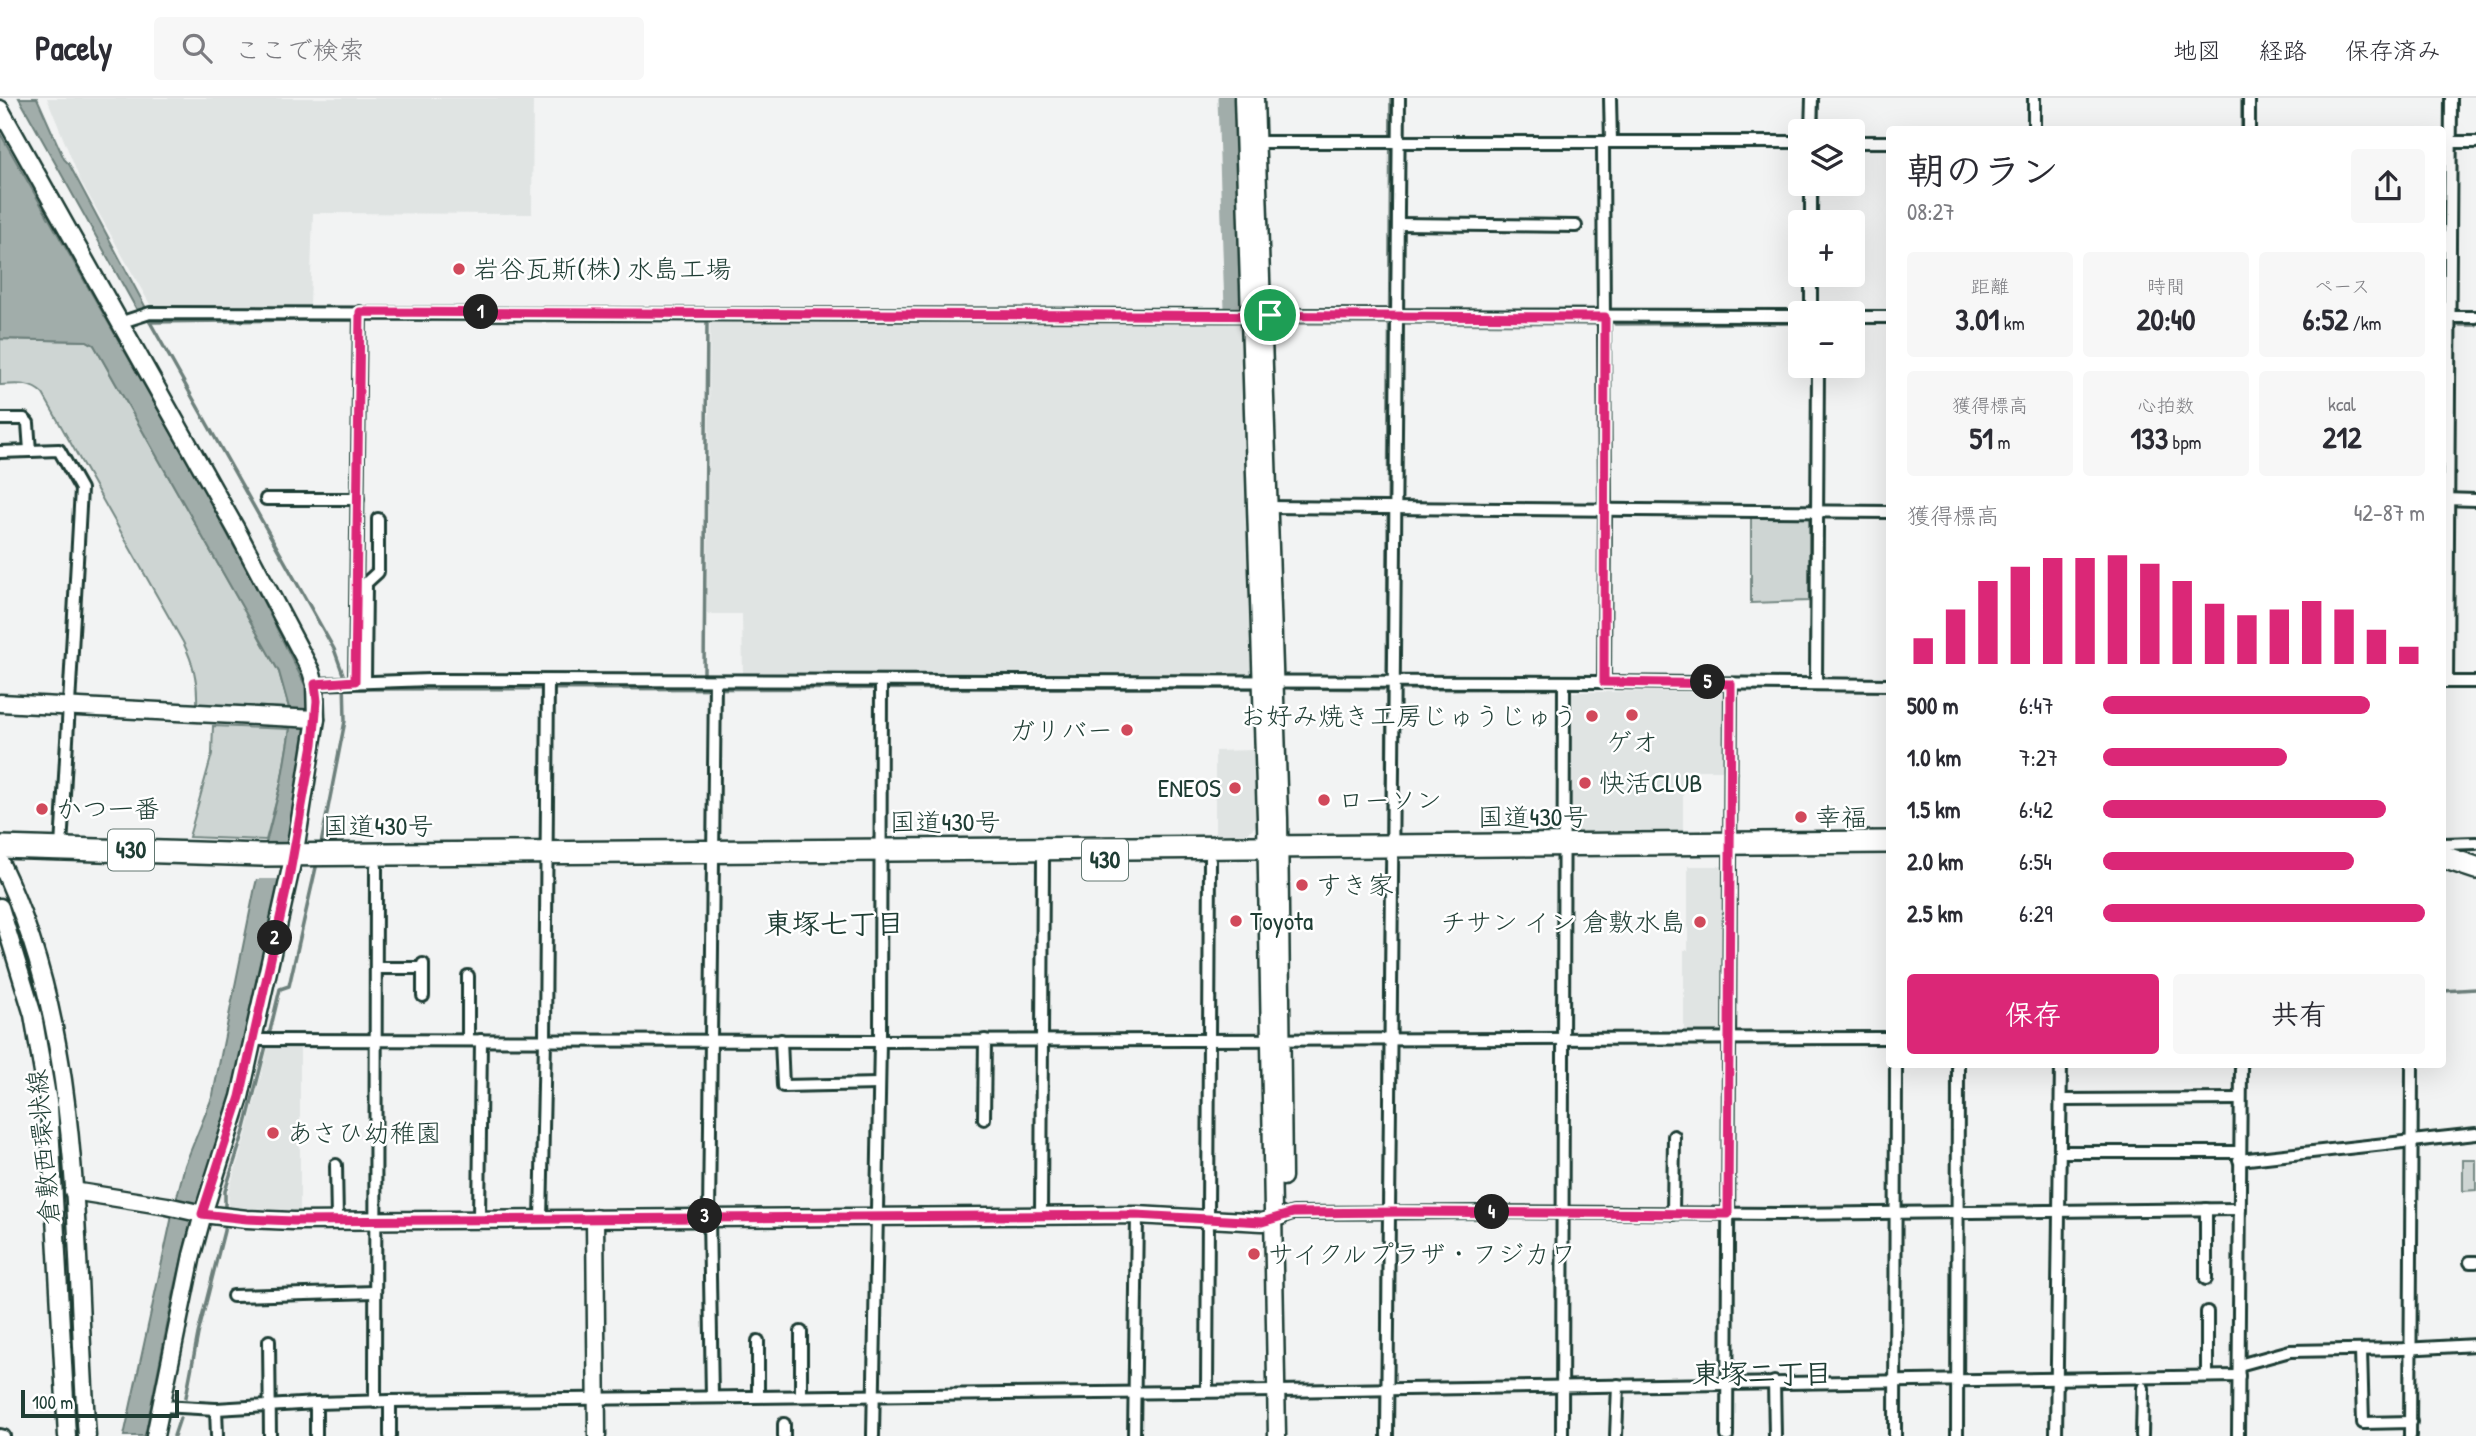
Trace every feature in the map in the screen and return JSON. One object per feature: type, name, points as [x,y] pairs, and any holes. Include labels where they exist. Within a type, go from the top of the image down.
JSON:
[{"type":"highway","name":"国道430号","points":[[1730,850],[1886,842]]},
{"type":"highway","name":"国道430号","points":[[0,847],[61,848],[260,861]]},
{"type":"highway","name":"国道430号","points":[[0,862],[1393,851],[1730,850],[1886,854]]},
{"type":"highway","name":"国道430号","points":[[881,857],[1210,861],[1273,853]]},
{"type":"highway","points":[[2446,858],[2476,868]]},
{"type":"highway","name":"国道430号","points":[[318,861],[376,867],[547,859]]},
{"type":"highway","points":[[2446,871],[2476,881]]},
{"type":"street","points":[[1243,98],[1251,142]]},
{"type":"street","points":[[1255,98],[1251,142],[1273,853],[1282,1391],[1287,1436]]},
{"type":"street","points":[[1388,1436],[1383,1388],[1386,1039],[1393,851],[1390,509],[1398,224],[1393,141],[1399,98]]},
{"type":"street","points":[[1604,682],[1605,317],[1610,98]]},
{"type":"street","points":[[1811,119],[1812,98]]},
{"type":"street","points":[[2034,98],[2034,126]]},
{"type":"street","points":[[2249,98],[2249,126]]},
{"type":"street","points":[[2451,98],[2446,142],[2446,499],[2476,500]]},
{"type":"street","points":[[0,109],[236,529],[311,671],[315,684],[313,719],[289,861],[253,1040],[240,1097],[200,1214],[155,1436]]},
{"type":"street","points":[[1251,142],[1788,142]]},
{"type":"street","points":[[1865,142],[1886,142]]},
{"type":"street","points":[[2446,142],[2476,142]]},
{"type":"street","points":[[1398,224],[1576,226]]},
{"type":"street","points":[[119,323],[145,314],[360,319],[1256,315],[1395,319],[1788,316]]},
{"type":"street","points":[[1865,317],[1886,317]]},
{"type":"street","points":[[2446,317],[2476,317]]},
{"type":"street","points":[[352,682],[360,319]]},
{"type":"street","points":[[1816,684],[1818,378]]},
{"type":"street","points":[[0,419],[24,419],[28,423],[30,451]]},
{"type":"street","points":[[0,452],[60,450],[81,489],[61,848]]},
{"type":"street","points":[[266,499],[358,499]]},
{"type":"street","points":[[1263,507],[1886,512]]},
{"type":"street","points":[[352,682],[366,583],[378,572],[378,519]]},
{"type":"street","points":[[315,684],[352,682],[548,686],[881,686],[1268,682],[1564,686],[1604,682],[1731,687],[1886,685]]},
{"type":"street","points":[[2446,682],[2476,682]]},
{"type":"street","points":[[712,1397],[709,1216],[715,685]]},
{"type":"street","points":[[541,1219],[548,686]]},
{"type":"street","points":[[873,1436],[880,1041],[881,686]]},
{"type":"street","points":[[1562,1436],[1564,686]]},
{"type":"street","points":[[1727,1436],[1731,687]]},
{"type":"street","points":[[0,703],[313,719]]},
{"type":"street","points":[[2446,844],[2476,844]]},
{"type":"street","points":[[1041,1216],[1042,860]]},
{"type":"street","points":[[1207,1391],[1210,861]]},
{"type":"street","name":"倉敷西環状線","points":[[0,862],[37,958],[61,1062],[73,1191],[87,1436]]},
{"type":"street","points":[[375,1402],[376,867]]},
{"type":"street","name":"倉敷西環状線","points":[[0,907],[33,1015],[49,1107],[67,1436]]},
{"type":"street","points":[[376,968],[423,964],[423,996]]},
{"type":"street","points":[[468,976],[468,1040]]},
{"type":"street","points":[[253,1040],[1886,1038]]},
{"type":"street","points":[[479,1219],[481,1040]]},
{"type":"street","points":[[781,1040],[783,1086],[879,1084]]},
{"type":"street","points":[[984,1119],[985,1040]]},
{"type":"street","points":[[1895,1436],[1896,1068]]},
{"type":"street","points":[[1957,1436],[1958,1068]]},
{"type":"street","points":[[2056,1436],[2061,1068]]},
{"type":"street","points":[[2238,1436],[2236,1373],[2241,1068]]},
{"type":"street","points":[[2410,1436],[2412,1068]]},
{"type":"street","points":[[2061,1100],[2240,1099]]},
{"type":"street","points":[[2060,1152],[2239,1156],[2412,1143],[2419,1139],[2476,1134]]},
{"type":"street","points":[[1672,1214],[1674,1136]]},
{"type":"street","points":[[336,1165],[337,1220]]},
{"type":"street","points":[[73,1191],[200,1214],[293,1221],[1136,1215],[1262,1222],[1293,1213],[1728,1214],[2240,1209]]},
{"type":"street","points":[[2206,1209],[2206,1279]]},
{"type":"street","points":[[1134,1436],[1136,1215]]},
{"type":"street","points":[[595,1218],[597,1436]]},
{"type":"street","points":[[233,1296],[375,1292]]},
{"type":"street","points":[[2207,1312],[2207,1375]]},
{"type":"street","points":[[801,1332],[801,1395]]},
{"type":"street","points":[[269,1341],[270,1436]]},
{"type":"street","points":[[758,1341],[758,1396]]},
{"type":"street","points":[[162,1406],[216,1409],[390,1401],[1562,1387],[2207,1375],[2236,1373],[2290,1351],[2476,1345]]},
{"type":"street","points":[[2361,1350],[2363,1423],[2411,1422]]},
{"type":"street","points":[[1774,1382],[1775,1436]]},
{"type":"street","points":[[1616,1436],[1618,1385]]},
{"type":"street","points":[[2143,1388],[2143,1436]]},
{"type":"street","points":[[1277,1436],[1282,1391]]},
{"type":"street","points":[[390,1401],[390,1436]]},
{"type":"street","points":[[316,1403],[316,1436]]},
{"type":"street","points":[[216,1409],[216,1436]]},
{"type":"shaded area","points":[[19,98],[37,98],[64,159],[146,308],[137,310]]},
{"type":"shaded area","points":[[47,98],[533,98],[532,214],[313,213],[310,307],[152,308],[80,180]]},
{"type":"shaded area","points":[[0,133],[196,476],[305,685],[309,685],[311,703],[295,815],[243,1046],[241,1069],[194,1224],[190,1224],[145,1436],[124,1436],[185,1165],[213,1095],[255,887],[281,783],[290,729],[289,708],[279,672],[94,345],[87,341],[0,339]]},
{"type":"shaded area","points":[[710,323],[1241,324],[1252,677],[743,676],[742,614],[707,614]]},
{"type":"shaded area","points":[[0,339],[87,341],[94,345],[279,672],[289,708],[197,704],[194,672],[183,642],[43,394],[29,386],[0,385]]},
{"type":"shaded area","points":[[1809,516],[1809,601],[1751,603],[1751,517]]},
{"type":"shaded area","points":[[1728,691],[1728,770],[1683,770],[1683,832],[1568,833],[1568,692]]},
{"type":"shaded area","points":[[213,726],[290,729],[281,783],[266,840],[189,837],[212,754]]},
{"type":"shaded area","name":"ENEOS","points":[[1254,750],[1257,825],[1246,834],[1215,835],[1215,751]]},
{"type":"shaded area","points":[[1688,866],[1726,866],[1727,1035],[1684,1035]]},
{"type":"shaded area","name":"あさひ幼稚園","points":[[268,1048],[300,1048],[300,1211],[229,1207],[228,1193]]},
{"type":"shaded area","points":[[2463,1160],[2476,1160],[2476,1190],[2463,1191]]},
{"type":"pier","points":[[264,842],[290,842],[281,879],[255,879]]},
{"type":"waterway","points":[[1227,98],[1234,309]]},
{"type":"waterway","points":[[1386,835],[1391,98]]},
{"type":"waterway","points":[[1818,98],[1818,119]]},
{"type":"waterway","points":[[2242,98],[2242,126]]},
{"type":"waterway","points":[[1817,210],[1818,196]]},
{"type":"waterway","points":[[146,315],[334,649],[344,677],[345,721],[320,849]]},
{"type":"waterway","points":[[704,673],[707,321]]},
{"type":"waterway","points":[[150,322],[1240,322]]},
{"type":"waterway","points":[[1274,323],[1389,323]]},
{"type":"waterway","points":[[1401,323],[1598,324]]},
{"type":"waterway","points":[[1615,324],[1788,323]]},
{"type":"waterway","points":[[1865,323],[1886,323]]},
{"type":"waterway","points":[[2455,325],[2476,325]]},
{"type":"waterway","points":[[1812,378],[1812,503]]},
{"type":"waterway","points":[[1810,673],[1812,520]]},
{"type":"waterway","points":[[345,689],[1251,688]]},
{"type":"waterway","points":[[1291,688],[1387,689]]},
{"type":"waterway","points":[[1395,689],[1699,688]]},
{"type":"waterway","points":[[1735,689],[1867,690]]},
{"type":"waterway","points":[[269,1035],[280,989],[289,986],[317,863]]},
{"type":"waterway","points":[[1381,1436],[1386,869]]},
{"type":"waterway","points":[[2446,991],[2476,989]]},
{"type":"waterway","points":[[225,1213],[225,1191],[245,1128],[266,1046]]},
{"type":"waterway","points":[[186,1397],[225,1221]]},
{"type":"waterway","points":[[174,1436],[180,1418]]},
{"type":"place","name":"岩谷瓦斯(株) 水島工場","points":[[459,269]]},
{"type":"place","name":"ゲオ","points":[[1632,715]]},
{"type":"place","name":"お好み焼き工房じゅうじゅう","points":[[1592,716]]},
{"type":"place","name":"ガリバー","points":[[1127,730]]},
{"type":"place","name":"快活CLUB","points":[[1585,783]]},
{"type":"place","name":"ENEOS","points":[[1235,788]]},
{"type":"place","name":"ローソン","points":[[1324,800]]},
{"type":"place","name":"かつ一番","points":[[42,809]]},
{"type":"place","name":"幸福","points":[[1801,817]]},
{"type":"place","name":"すき家","points":[[1302,885]]},
{"type":"place","name":"Toyota","points":[[1236,921]]},
{"type":"place","name":"チサン イン 倉敷水島","points":[[1700,922]]},
{"type":"place","name":"あさひ幼稚園","points":[[273,1133]]},
{"type":"place","name":"サイクルプラザ・フジカワ","points":[[1254,1254]]},
{"type":"district","name":"東塚七丁目","points":[[834,923]]},
{"type":"district","name":"東塚二丁目","points":[[1762,1373]]},
{"type":"route","points":[[360,312],[1270,315],[1605,317],[1604,682],[1731,684],[1728,1214],[1293,1213],[1262,1222],[1136,1215],[293,1221],[202,1214],[240,1097],[289,878],[313,744],[317,701],[315,684],[355,681],[360,312]]}]
